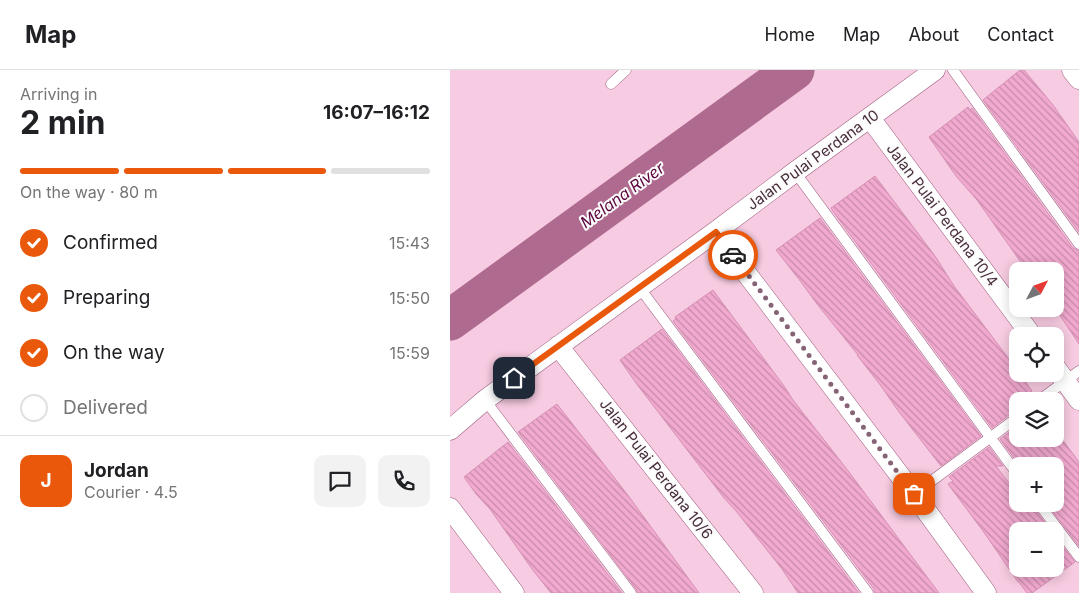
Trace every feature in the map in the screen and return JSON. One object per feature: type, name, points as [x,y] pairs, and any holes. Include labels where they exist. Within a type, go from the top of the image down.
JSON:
[{"type":"street","name":"Jalan Pulai Perdana 10","points":[[450,430],[485,400],[935,70]]},
{"type":"street","points":[[1072,70],[1079,79]]},
{"type":"street","name":"Jalan Pulai Perdana 10/4","points":[[870,118],[1025,327]]},
{"type":"street","points":[[716,232],[914,494],[986,593]]},
{"type":"street","name":"Jalan Pulai Perdana 10/6","points":[[558,346],[753,593]]},
{"type":"street","points":[[1067,373],[1079,400]]},
{"type":"street","points":[[450,508],[514,593]]},
{"type":"lane","points":[[611,84],[626,70]]},
{"type":"lane","points":[[953,70],[1079,244]]},
{"type":"lane","points":[[795,172],[1009,464]]},
{"type":"lane","points":[[639,287],[868,593]]},
{"type":"lane","points":[[1047,392],[1067,373]]},
{"type":"lane","points":[[485,400],[631,593]]},
{"type":"lane","points":[[914,494],[1009,424]]},
{"type":"lane","points":[[1045,512],[1079,557]]},
{"type":"building","points":[[1020,70],[1024,70],[1053,105],[1079,142],[1079,232],[983,100]]},
{"type":"building","points":[[968,107],[970,110],[972,108],[1073,248],[1079,251],[1079,344],[1062,318],[1064,318],[1064,262],[1021,262],[929,137]]},
{"type":"building","points":[[875,176],[1009,359],[1009,382],[1026,382],[1032,391],[1009,392],[1009,415],[992,428],[831,208]]},
{"type":"building","points":[[820,218],[981,436],[941,466],[776,250]]},
{"type":"building","points":[[713,290],[793,400],[939,593],[875,593],[874,589],[673,321],[676,319],[675,317]]},
{"type":"building","points":[[662,329],[859,593],[798,593],[782,569],[724,498],[636,383],[620,360]]},
{"type":"building","points":[[557,404],[630,498],[699,593],[638,593],[518,432]]},
{"type":"building","points":[[1009,432],[1009,447],[1064,447],[1064,442],[1079,462],[1079,546],[1064,526],[1064,522],[1061,522],[1053,512],[1064,512],[1064,457],[1013,457],[1000,439]]},
{"type":"building","points":[[508,442],[622,593],[551,593],[532,569],[490,509],[464,477]]},
{"type":"building","points":[[989,447],[1003,466],[996,466],[1009,483],[1009,512],[1037,512],[1044,522],[1009,522],[1009,569],[948,484],[953,481],[949,477]]},
{"type":"building","points":[[1064,548],[1075,562],[1064,570]]},
{"type":"building","points":[[1015,577],[1054,577],[1032,593],[1027,593]]},
{"type":"waterway","name":"Melana River","points":[[450,320],[794,70]]},
{"type":"way so far","points":[[733,255],[914,494]]},
{"type":"route","points":[[514,378],[716,232],[733,255]]}]
